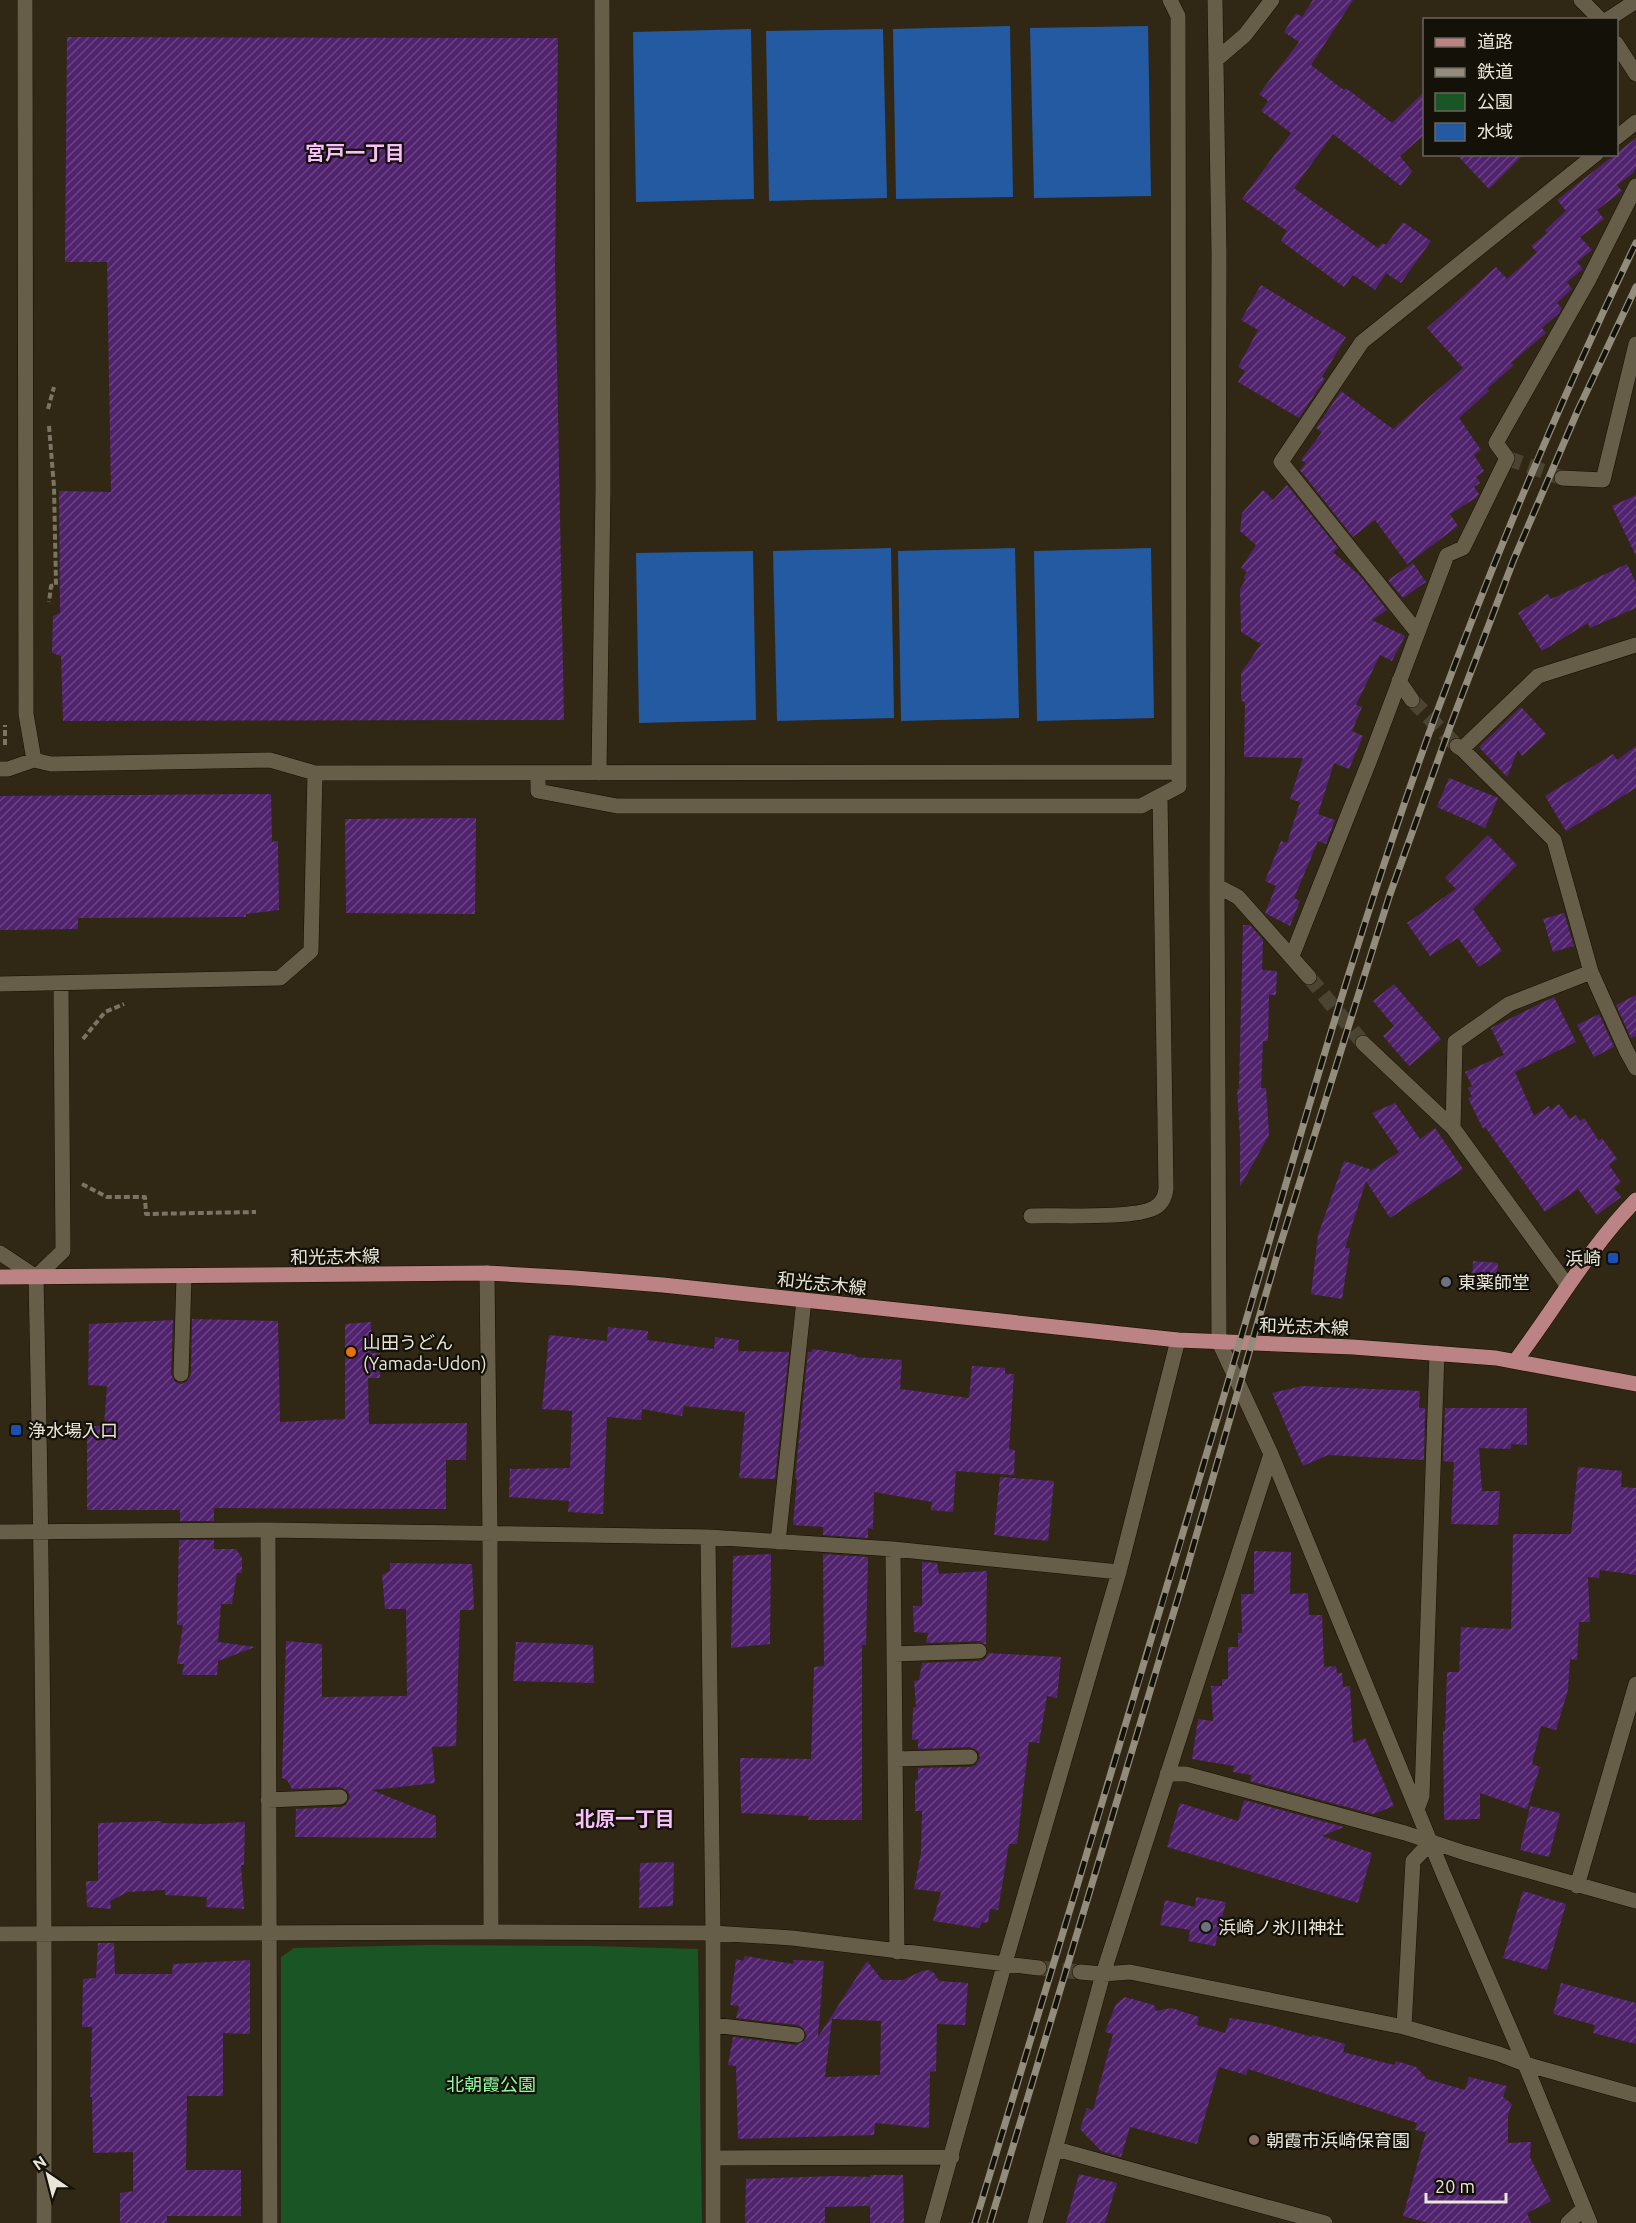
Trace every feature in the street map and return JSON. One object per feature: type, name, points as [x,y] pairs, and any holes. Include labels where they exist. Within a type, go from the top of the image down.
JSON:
[{"type":"main road","points":[[1516,1360],[1567,1286],[1617,1220],[1636,1200]]},
{"type":"main road","name":"和光志木線","points":[[0,1278],[487,1273],[663,1284],[1178,1340],[1353,1347],[1516,1360],[1636,1384]]},
{"type":"street","points":[[25,0],[26,714],[34,760]]},
{"type":"street","points":[[600,773],[603,489],[602,0]]},
{"type":"street","points":[[538,774],[538,791],[617,806],[1141,806],[1179,786],[1178,16],[1170,0]]},
{"type":"street","points":[[1215,0],[1219,253],[1217,886],[1219,1342],[1271,1454],[1417,1809],[1526,2064],[1590,2223]]},
{"type":"street","points":[[1217,59],[1245,35],[1272,0]]},
{"type":"street","points":[[1581,0],[1599,18]]},
{"type":"street","points":[[1610,18],[1636,1]]},
{"type":"street","points":[[1618,45],[1636,74]]},
{"type":"street","points":[[1618,137],[1636,122]]},
{"type":"street","points":[[1417,632],[1281,462],[1362,342],[1594,156]]},
{"type":"street","points":[[1292,956],[1447,555],[1463,548],[1507,458],[1496,443],[1588,280],[1636,186]]},
{"type":"street","points":[[1562,478],[1603,480],[1636,344]]},
{"type":"street","points":[[1636,645],[1538,676],[1459,748],[1554,840],[1591,972],[1636,1068]]},
{"type":"street","points":[[1399,681],[1412,700]]},
{"type":"street","points":[[0,769],[8,769],[34,760],[51,764],[270,760],[315,773],[1179,772]]},
{"type":"street","points":[[0,984],[280,978],[311,951],[315,773]]},
{"type":"street","points":[[1031,1216],[1130,1214],[1154,1208],[1164,1200],[1166,1189],[1160,795]]},
{"type":"street","points":[[1217,886],[1238,897],[1309,977]]},
{"type":"street","points":[[1453,1128],[1455,1042],[1509,1004],[1591,972]]},
{"type":"street","points":[[44,2223],[45,1934],[42,1531],[36,1277],[63,1251],[61,983]]},
{"type":"street","points":[[1364,1043],[1453,1128],[1567,1286]]},
{"type":"street","points":[[0,1253],[36,1277]]},
{"type":"street","points":[[487,1273],[491,1932]]},
{"type":"street","points":[[181,1374],[184,1277]]},
{"type":"street","points":[[778,1542],[804,1300]]},
{"type":"street","points":[[932,2223],[1119,1572],[1178,1340]]},
{"type":"street","points":[[1417,1809],[1422,1796],[1437,1353]]},
{"type":"street","points":[[1035,2223],[1104,1974],[1271,1454]]},
{"type":"street","points":[[268,1530],[270,2223]]},
{"type":"street","points":[[0,1532],[268,1530],[708,1537],[893,1549],[1119,1572]]},
{"type":"street","points":[[708,1537],[713,1933],[713,2223]]},
{"type":"street","points":[[893,1549],[897,1952]]},
{"type":"street","points":[[894,1654],[979,1651]]},
{"type":"street","points":[[1577,1886],[1636,1684]]},
{"type":"street","points":[[895,1759],[970,1757]]},
{"type":"street","points":[[1167,1774],[1186,1774],[1636,1901]]},
{"type":"street","points":[[268,1800],[340,1797]]},
{"type":"street","points":[[1404,2026],[1413,1861],[1431,1842]]},
{"type":"street","points":[[0,1934],[713,1933],[792,1938],[1039,1968]]},
{"type":"street","points":[[1080,1972],[1104,1974],[1130,1972],[1404,2026],[1636,2095]]},
{"type":"street","points":[[713,2025],[797,2035]]},
{"type":"street","points":[[1056,2149],[1325,2223]]},
{"type":"street","points":[[713,2158],[952,2157]]},
{"type":"street","points":[[1568,2223],[1584,2208]]},
{"type":"path","points":[[47,410],[54,387]]},
{"type":"path","points":[[48,421],[54,487],[56,585],[51,586],[49,606]]},
{"type":"path","points":[[80,1043],[105,1012],[133,1002]]},
{"type":"path","points":[[82,1172],[82,1184],[107,1197],[146,1197],[146,1214],[256,1212]]},
{"type":"green space","name":"北朝霞公園","points":[[428,1945],[698,1949],[702,2223],[281,2223],[281,1957],[294,1948]]},
{"type":"water","points":[[1010,26],[1013,197],[896,199],[893,29]]},
{"type":"water","points":[[1148,26],[1151,196],[1034,198],[1030,28]]},
{"type":"water","points":[[751,29],[754,199],[636,202],[633,32]]},
{"type":"water","points":[[883,29],[887,198],[769,201],[766,31]]},
{"type":"water","points":[[891,548],[894,718],[777,721],[773,551]]},
{"type":"water","points":[[1015,548],[1019,718],[901,721],[898,551]]},
{"type":"water","points":[[1151,548],[1154,718],[1037,721],[1034,551]]},
{"type":"water","points":[[753,551],[756,720],[639,723],[636,553]]},
{"type":"building","points":[[1313,0],[1353,0],[1311,65],[1392,123],[1423,93],[1423,136],[1400,156],[1412,171],[1401,186],[1333,134],[1294,188],[1378,248],[1382,243],[1386,245],[1403,222],[1431,241],[1401,283],[1386,273],[1375,290],[1353,275],[1344,287],[1281,241],[1287,231],[1242,199],[1291,133],[1261,111],[1268,101],[1259,94],[1299,42],[1284,32],[1296,13],[1302,17]]},
{"type":"building","points":[[67,37],[558,38],[555,263],[564,720],[63,721],[61,656],[52,653],[53,616],[60,613],[59,491],[111,492],[107,262],[65,262]]},
{"type":"building","points":[[1636,138],[1636,167],[1633,173],[1617,185],[1622,191],[1597,210],[1604,219],[1580,237],[1592,250],[1577,262],[1583,269],[1567,282],[1572,289],[1557,303],[1562,308],[1542,328],[1546,333],[1511,363],[1514,365],[1459,418],[1481,450],[1474,455],[1484,471],[1476,477],[1480,483],[1474,487],[1479,494],[1477,497],[1450,514],[1458,526],[1407,564],[1375,520],[1353,537],[1300,470],[1306,463],[1301,460],[1322,432],[1316,428],[1341,391],[1393,429],[1463,368],[1427,328],[1496,267],[1507,279],[1537,252],[1531,246],[1547,233],[1545,230],[1566,211],[1557,200],[1613,156],[1618,156],[1618,152]]},
{"type":"building","points":[[1458,156],[1522,156],[1489,189]]},
{"type":"building","points":[[1261,285],[1346,337],[1322,377],[1325,379],[1299,418],[1238,382],[1245,371],[1238,367],[1258,330],[1241,320]]},
{"type":"building","points":[[1287,485],[1338,548],[1333,552],[1361,577],[1387,610],[1372,620],[1405,636],[1392,661],[1380,655],[1356,705],[1362,707],[1352,731],[1363,736],[1349,769],[1334,763],[1318,814],[1335,820],[1326,844],[1318,841],[1294,898],[1300,901],[1290,926],[1265,913],[1276,886],[1265,881],[1281,841],[1287,843],[1300,802],[1290,799],[1303,758],[1244,757],[1245,703],[1241,700],[1241,673],[1261,644],[1241,632],[1240,589],[1247,572],[1241,568],[1256,545],[1240,531],[1242,513],[1263,490],[1273,500]]},
{"type":"building","points":[[1636,495],[1636,556],[1612,506]]},
{"type":"building","points":[[1413,563],[1426,582],[1403,598],[1388,580]]},
{"type":"building","points":[[1627,564],[1636,583],[1636,608],[1590,628],[1588,623],[1542,651],[1518,613],[1548,594],[1551,599]]},
{"type":"building","points":[[1521,707],[1546,734],[1522,756],[1518,750],[1507,777],[1479,747]]},
{"type":"building","points":[[1636,746],[1636,788],[1566,831],[1545,796],[1613,754],[1617,760]]},
{"type":"building","points":[[1449,778],[1498,798],[1485,828],[1437,807]]},
{"type":"building","points":[[271,794],[272,842],[278,841],[279,910],[246,914],[246,917],[78,918],[78,929],[0,930],[0,796]]},
{"type":"building","points":[[476,818],[475,914],[346,913],[345,819]]},
{"type":"building","points":[[1488,835],[1517,865],[1473,909],[1502,951],[1479,967],[1458,938],[1430,956],[1407,923],[1456,889],[1445,878]]},
{"type":"building","points":[[1564,913],[1574,946],[1553,952],[1543,919]]},
{"type":"building","points":[[1243,925],[1250,925],[1263,940],[1262,970],[1277,971],[1276,995],[1269,995],[1268,1041],[1263,1041],[1261,1088],[1266,1088],[1269,1135],[1240,1187],[1237,1089],[1239,1089]]},
{"type":"building","points":[[1394,984],[1441,1039],[1409,1066],[1383,1036],[1394,1026],[1373,1001]]},
{"type":"building","points":[[1636,995],[1636,1036],[1631,1038],[1616,1005]]},
{"type":"building","points":[[1554,997],[1576,1042],[1515,1072],[1534,1116],[1549,1106],[1551,1110],[1559,1104],[1570,1119],[1576,1115],[1580,1121],[1584,1118],[1599,1141],[1602,1138],[1617,1159],[1609,1165],[1621,1182],[1614,1188],[1621,1197],[1597,1215],[1578,1189],[1545,1212],[1485,1127],[1483,1129],[1468,1098],[1472,1097],[1468,1088],[1472,1086],[1465,1072],[1504,1055],[1491,1028]]},
{"type":"building","points":[[1599,1014],[1614,1047],[1594,1057],[1577,1025]]},
{"type":"building","points":[[1395,1103],[1420,1139],[1435,1128],[1463,1169],[1390,1218],[1366,1181],[1345,1248],[1350,1248],[1342,1299],[1311,1294],[1318,1235],[1344,1161],[1370,1169],[1369,1172],[1399,1152],[1372,1113]]},
{"type":"building","points":[[1473,1261],[1498,1263],[1496,1286],[1472,1284]]},
{"type":"building","points":[[192,1319],[278,1321],[280,1422],[345,1419],[345,1324],[371,1322],[371,1353],[380,1353],[380,1378],[368,1378],[369,1424],[467,1423],[466,1460],[446,1460],[446,1509],[214,1508],[214,1521],[180,1521],[180,1510],[87,1510],[87,1426],[104,1426],[107,1386],[88,1385],[89,1324],[173,1320],[171,1374],[175,1382],[181,1384],[186,1382],[191,1375]]},
{"type":"building","points":[[608,1327],[648,1331],[647,1340],[714,1349],[715,1337],[739,1340],[738,1351],[789,1352],[775,1479],[739,1478],[745,1412],[684,1406],[682,1416],[642,1409],[641,1420],[607,1417],[603,1514],[568,1512],[569,1501],[509,1497],[510,1469],[570,1468],[572,1411],[542,1409],[549,1335],[607,1341]]},
{"type":"building","points":[[812,1349],[856,1355],[855,1357],[902,1360],[900,1389],[969,1398],[972,1366],[1005,1368],[1005,1374],[1014,1374],[1009,1449],[1015,1450],[1014,1475],[956,1471],[953,1512],[931,1510],[932,1502],[874,1492],[873,1529],[868,1528],[868,1538],[823,1535],[823,1527],[793,1525],[797,1479],[795,1479],[808,1352],[812,1352]]},
{"type":"building","points":[[1302,1386],[1420,1391],[1419,1408],[1425,1408],[1424,1460],[1328,1455],[1303,1466],[1272,1393]]},
{"type":"building","points":[[1445,1408],[1527,1408],[1527,1445],[1511,1444],[1511,1449],[1479,1448],[1482,1491],[1500,1491],[1498,1525],[1451,1524],[1454,1462],[1443,1461]]},
{"type":"building","points":[[1578,1467],[1622,1471],[1621,1487],[1636,1488],[1636,1575],[1600,1570],[1599,1578],[1588,1577],[1590,1622],[1579,1622],[1577,1660],[1570,1659],[1568,1690],[1556,1730],[1541,1726],[1532,1764],[1540,1767],[1527,1809],[1480,1793],[1480,1819],[1444,1820],[1443,1731],[1445,1731],[1447,1672],[1459,1672],[1461,1627],[1511,1629],[1513,1534],[1571,1534]]},
{"type":"building","points":[[1000,1477],[1054,1481],[1048,1541],[994,1535]]},
{"type":"building","points":[[179,1540],[214,1540],[214,1549],[236,1549],[242,1558],[242,1573],[237,1573],[232,1604],[221,1604],[218,1642],[255,1647],[218,1661],[217,1675],[182,1675],[184,1664],[177,1664],[183,1625],[177,1625]]},
{"type":"building","points":[[1254,1551],[1291,1552],[1290,1594],[1308,1593],[1309,1615],[1322,1615],[1324,1667],[1336,1666],[1337,1673],[1342,1673],[1343,1687],[1350,1686],[1353,1743],[1365,1738],[1394,1806],[1373,1814],[1250,1781],[1252,1775],[1233,1772],[1234,1766],[1192,1759],[1198,1719],[1213,1721],[1211,1686],[1222,1686],[1222,1679],[1228,1679],[1228,1647],[1238,1647],[1238,1633],[1242,1633],[1241,1594],[1254,1594]]},
{"type":"building","points":[[771,1554],[770,1644],[731,1648],[733,1556]]},
{"type":"building","points":[[823,1554],[868,1557],[866,1645],[862,1645],[862,1820],[808,1820],[809,1816],[741,1813],[740,1758],[811,1759],[814,1667],[824,1666]]},
{"type":"building","points":[[922,1562],[937,1563],[939,1574],[987,1571],[986,1645],[979,1641],[926,1643],[928,1633],[914,1632],[913,1606],[922,1606]]},
{"type":"building","points":[[390,1563],[472,1564],[474,1610],[460,1610],[456,1746],[432,1747],[435,1783],[372,1790],[436,1816],[436,1838],[295,1837],[296,1809],[341,1807],[346,1805],[350,1797],[348,1791],[340,1787],[292,1789],[287,1780],[282,1778],[286,1641],[322,1644],[322,1697],[407,1696],[406,1609],[385,1609],[382,1575],[390,1571]]},
{"type":"building","points":[[516,1642],[593,1645],[594,1683],[513,1681]]},
{"type":"building","points":[[988,1653],[1061,1657],[1057,1698],[1047,1696],[1039,1743],[1029,1742],[1017,1844],[1009,1844],[998,1910],[990,1909],[988,1923],[982,1922],[979,1928],[933,1921],[941,1892],[914,1889],[921,1853],[922,1811],[915,1811],[915,1781],[918,1779],[918,1768],[971,1767],[976,1765],[980,1757],[978,1751],[970,1747],[918,1749],[918,1739],[912,1740],[913,1707],[916,1707],[914,1681],[919,1680],[922,1663],[979,1661],[985,1659]]},
{"type":"building","points":[[1244,1800],[1344,1827],[1322,1836],[1372,1853],[1358,1903],[1167,1847],[1180,1803],[1238,1821]]},
{"type":"building","points":[[1530,1806],[1560,1813],[1549,1857],[1520,1850]]},
{"type":"building","points":[[161,1821],[161,1823],[206,1824],[245,1822],[244,1865],[241,1865],[244,1909],[206,1907],[207,1897],[165,1895],[165,1890],[128,1892],[110,1901],[111,1909],[87,1907],[86,1881],[98,1881],[98,1823]]},
{"type":"building","points":[[674,1862],[673,1906],[639,1908],[640,1863]]},
{"type":"building","points":[[1523,1891],[1566,1904],[1547,1970],[1503,1958]]},
{"type":"building","points":[[1196,1897],[1226,1902],[1215,1946],[1188,1941],[1190,1930],[1160,1925],[1165,1900],[1195,1907]]},
{"type":"building","points":[[98,1943],[114,1943],[115,1974],[172,1974],[173,1964],[250,1960],[250,2034],[223,2033],[223,2096],[187,2096],[186,2170],[241,2170],[241,2216],[167,2216],[167,2223],[120,2223],[120,2193],[133,2191],[133,2152],[93,2153],[92,2097],[90,2097],[92,2027],[82,2027],[83,1979],[96,1978]]},
{"type":"building","points":[[745,1956],[793,1964],[794,1960],[824,1961],[818,2037],[867,1961],[882,1980],[903,1980],[929,1970],[939,1981],[968,1983],[965,2025],[937,2024],[936,2071],[930,2072],[929,2128],[875,2123],[874,2135],[738,2139],[736,2066],[728,2065],[733,2037],[796,2045],[804,2041],[807,2036],[803,2028],[798,2025],[736,2018],[739,2006],[730,2005],[736,1959],[743,1961]],"holes":[[[832,2019],[881,2021],[880,2075],[825,2077]]]},
{"type":"building","points":[[1561,1983],[1636,2003],[1636,2044],[1593,2033],[1595,2025],[1553,2014]]},
{"type":"building","points":[[1125,1997],[1154,2005],[1156,2011],[1172,2008],[1199,2017],[1197,2025],[1225,2033],[1230,2018],[1271,2025],[1312,2037],[1313,2035],[1345,2044],[1343,2052],[1394,2065],[1396,2061],[1416,2067],[1427,2079],[1465,2090],[1469,2077],[1507,2086],[1503,2097],[1512,2104],[1508,2115],[1508,2143],[1531,2142],[1530,2157],[1551,2201],[1527,2213],[1531,2223],[1428,2223],[1403,2216],[1426,2132],[1415,2130],[1417,2123],[1248,2069],[1246,2075],[1219,2067],[1197,2144],[1130,2127],[1121,2157],[1101,2151],[1080,2129],[1087,2108],[1093,2110],[1113,2034],[1105,2032],[1116,2004]]},
{"type":"building","points":[[1079,2174],[1117,2183],[1105,2223],[1066,2223]]},
{"type":"building","points":[[870,2175],[903,2175],[904,2223],[870,2223],[870,2206],[825,2207],[825,2223],[745,2223],[746,2179],[870,2177]]},
{"type":"tunnel","points":[[1507,458],[1562,478]]},
{"type":"tunnel","points":[[1412,700],[1457,746]]},
{"type":"tunnel","points":[[1309,977],[1363,1043]]},
{"type":"tunnel","points":[[1039,1968],[1080,1972]]},
{"type":"railway","points":[[975,2223],[1160,1612],[1322,1061],[1376,888],[1435,717],[1505,537],[1581,360],[1636,243]]},
{"type":"railway","points":[[990,2223],[1184,1578],[1278,1252],[1389,897],[1451,724],[1514,559],[1578,410],[1636,287]]},
{"type":"place","name":"浜崎","points":[[1613,1258]]},
{"type":"place","name":"東薬師堂","points":[[1446,1282]]},
{"type":"place","name":"山田うどん (Yamada-Udon)","points":[[351,1352]]},
{"type":"place","name":"浄水場入口","points":[[16,1430]]},
{"type":"place","name":"浜崎ノ氷川神社","points":[[1206,1927]]},
{"type":"place","name":"朝霞市浜崎保育園","points":[[1254,2140]]},
{"type":"district","name":"宮戸一丁目","points":[[355,152]]},
{"type":"district","name":"北原一丁目","points":[[625,1818]]}]
